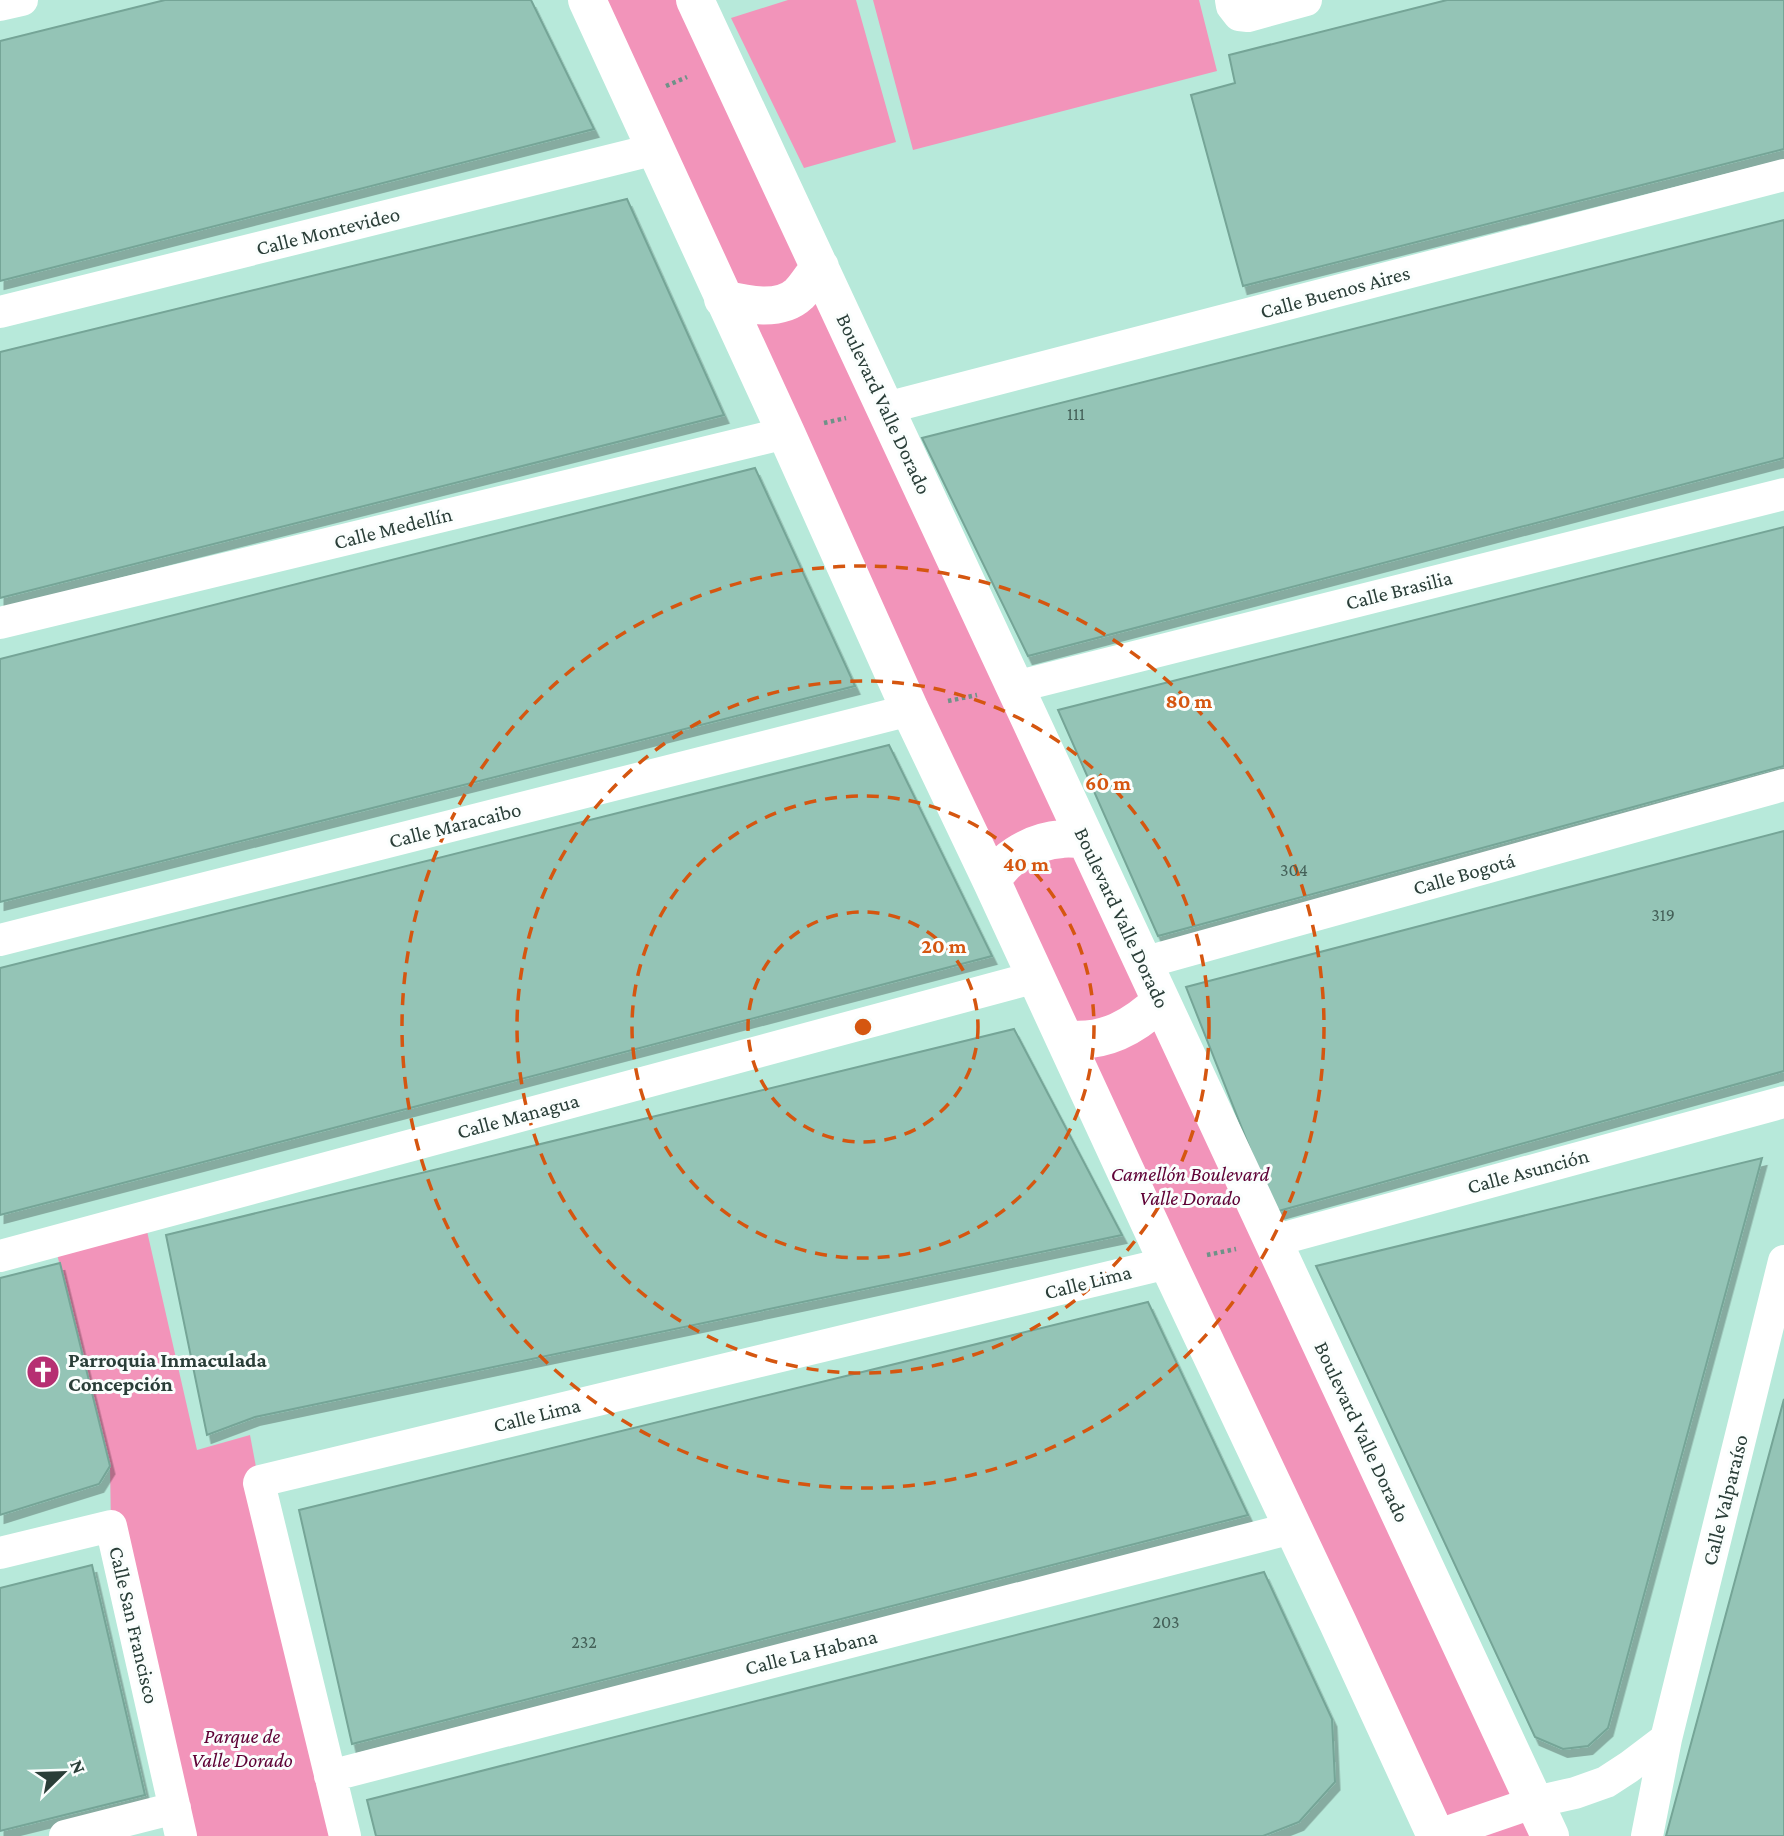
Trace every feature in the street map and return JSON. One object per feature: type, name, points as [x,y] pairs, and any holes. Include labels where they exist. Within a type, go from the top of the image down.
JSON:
[{"type":"street","points":[[0,5],[22,0]]},
{"type":"street","points":[[587,0],[910,710],[1436,1836],[1543,1819],[1575,1793],[1606,1782],[1666,1739]]},
{"type":"street","name":"Boulevard Valle Dorado","points":[[695,0],[1543,1819]]},
{"type":"street","points":[[1235,7],[1248,16],[1306,0]]},
{"type":"street","name":"Calle Montevideo","points":[[0,312],[656,149]]},
{"type":"street","name":"Calle Buenos Aires","points":[[886,408],[1784,175]]},
{"type":"street","points":[[723,299],[762,306],[780,303],[798,295],[820,267]]},
{"type":"street","name":"Calle Medellín","points":[[0,623],[786,433]]},
{"type":"street","name":"Calle Brasilia","points":[[1015,687],[1784,494]]},
{"type":"street","name":"Calle Maracaibo","points":[[0,940],[910,710]]},
{"type":"street","name":"Calle Bogotá","points":[[1143,963],[1784,785]]},
{"type":"street","points":[[992,882],[997,873],[1015,856],[1037,844],[1061,839],[1085,840]]},
{"type":"street","name":"Calle Managua","points":[[0,1256],[1036,977]]},
{"type":"street","points":[[1065,1039],[1098,1038],[1122,1031],[1143,1018],[1161,1001]]},
{"type":"street","name":"Calle Asunción","points":[[1273,1241],[1784,1102]]},
{"type":"street","name":"Calle Valparaíso","points":[[1647,1836],[1666,1739],[1784,1261]]},
{"type":"street","name":"Calle Lima","points":[[345,1836],[260,1482],[1168,1263]]},
{"type":"street","name":"Calle San Francisco","points":[[0,1553],[111,1526],[178,1822]]},
{"type":"street","name":"Calle La Habana","points":[[330,1776],[1292,1528]]},
{"type":"street","points":[[65,1836],[178,1822]]},
{"type":"path","points":[[634,101],[723,61]]},
{"type":"path","points":[[786,433],[886,408]]},
{"type":"path","points":[[910,710],[1015,687]]},
{"type":"path","points":[[1168,1263],[1273,1241]]},
{"type":"green space","name":"Camellón Boulevard Valle Dorado","points":[[587,0],[695,0],[1544,1836],[1439,1836]]},
{"type":"green space","points":[[788,0],[856,0],[896,142],[804,168],[731,18]]},
{"type":"green space","points":[[873,0],[1199,0],[1217,71],[913,150]]},
{"type":"green space","name":"Parque de Valle Dorado","points":[[144,1218],[197,1450],[250,1435],[259,1483],[345,1836],[181,1836],[111,1526],[110,1466],[54,1242]]},
{"type":"building","points":[[165,0],[531,0],[594,129],[0,281],[0,41]]},
{"type":"building","points":[[1447,0],[1784,0],[1784,149],[1243,286],[1191,95],[1235,83],[1229,55]]},
{"type":"building","points":[[627,199],[724,415],[0,598],[0,352]]},
{"type":"building","points":[[1784,220],[1784,458],[1028,656],[922,438]]},
{"type":"building","points":[[755,468],[855,686],[0,902],[0,659]]},
{"type":"building","points":[[1784,527],[1784,766],[1158,936],[1058,710]]},
{"type":"building","points":[[889,745],[992,956],[0,1215],[0,968]]},
{"type":"building","points":[[1784,831],[1784,1071],[1275,1212],[1186,987]]},
{"type":"building","points":[[1014,1029],[1122,1235],[255,1417],[207,1435],[166,1235]]},
{"type":"building","points":[[1762,1158],[1608,1728],[1588,1746],[1563,1749],[1535,1737],[1316,1266]]},
{"type":"building","name":"Parroquia Inmaculada Concepción","points":[[60,1263],[110,1466],[99,1484],[0,1515],[0,1278]]},
{"type":"building","points":[[1148,1302],[1248,1515],[352,1744],[299,1510]]},
{"type":"building","points":[[1784,1399],[1784,1836],[1666,1836]]},
{"type":"building","points":[[92,1565],[145,1795],[0,1831],[0,1588]]},
{"type":"building","points":[[1264,1572],[1332,1719],[1335,1782],[1299,1822],[1263,1836],[376,1836],[367,1800]]},
{"type":"place","name":"Parroquia Inmaculada Concepción","points":[[43,1372]]}]
